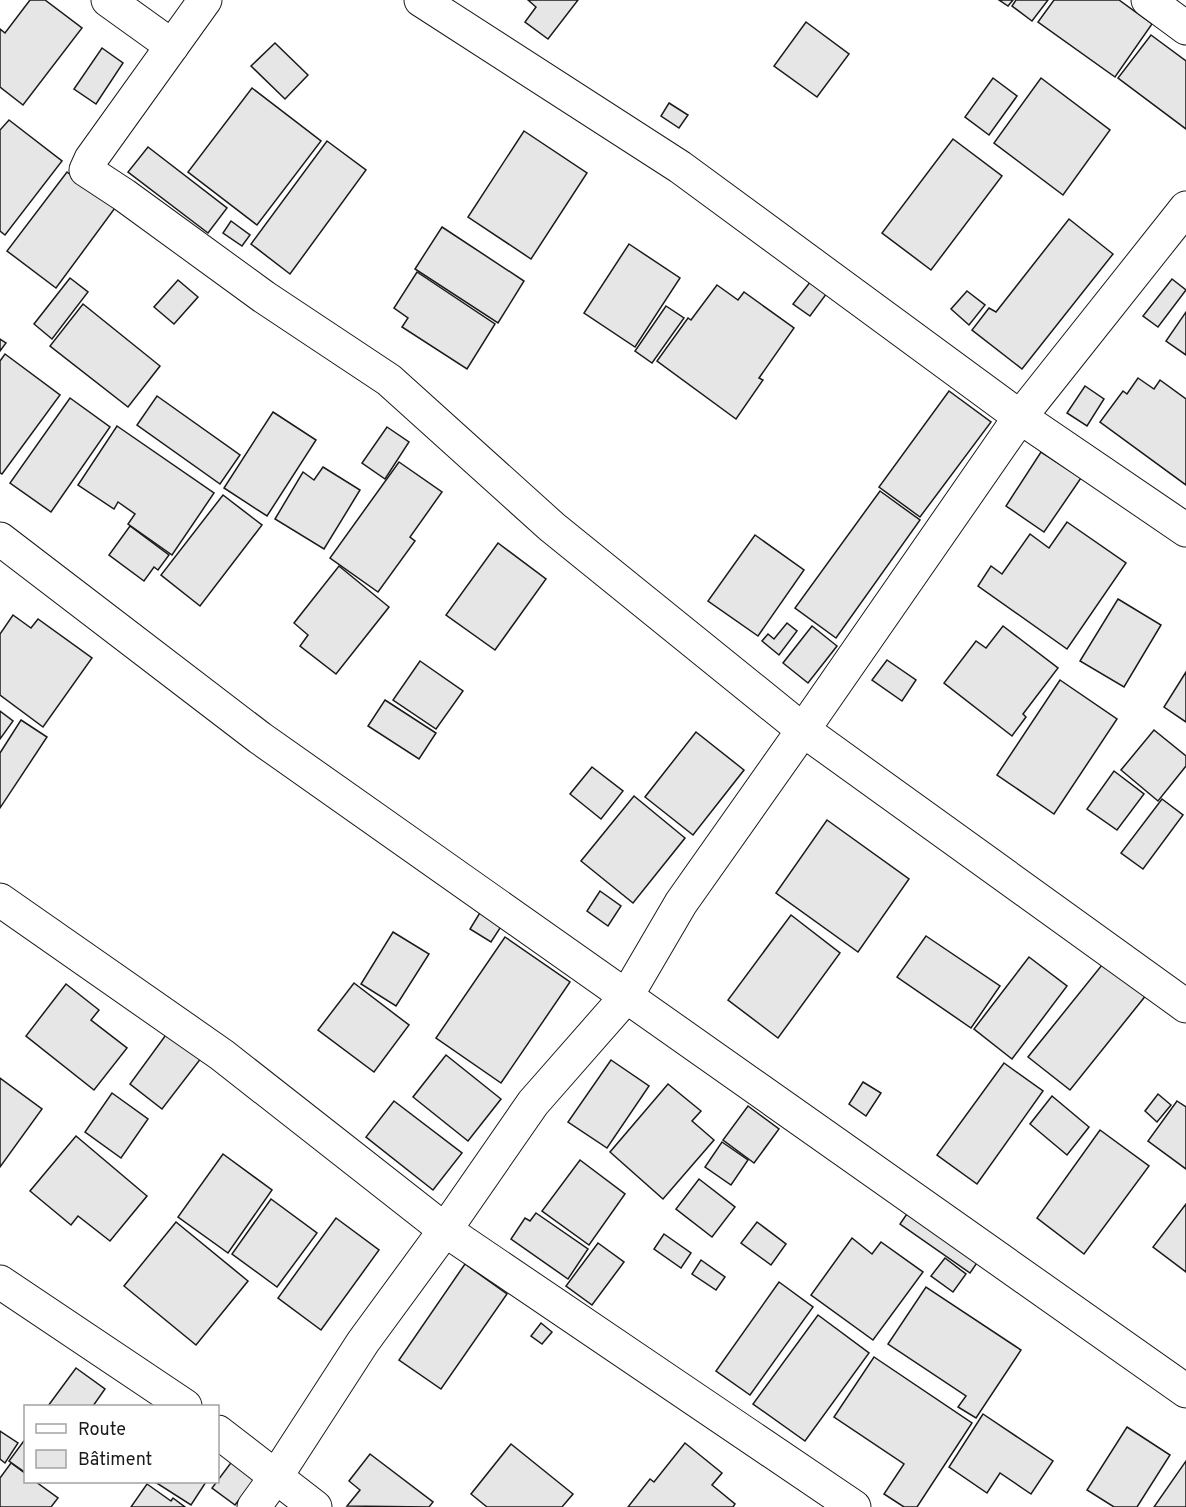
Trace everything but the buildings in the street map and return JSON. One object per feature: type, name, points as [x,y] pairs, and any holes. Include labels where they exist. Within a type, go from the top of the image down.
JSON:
[{"type":"street","points":[[108,0],[172,46]]},
{"type":"street","points":[[205,0],[91,159],[86,170],[264,297],[389,380],[552,527],[804,730],[1186,1006]]},
{"type":"street","points":[[421,0],[680,167],[1020,417],[1186,530]]},
{"type":"street","points":[[1148,0],[1186,28]]},
{"type":"street","points":[[254,1507],[363,1342],[445,1230],[533,1102],[626,997],[681,903],[804,730],[1020,417],[1186,208]]},
{"type":"street","points":[[0,538],[260,738],[1186,1391]]},
{"type":"street","points":[[0,900],[222,1055],[445,1230],[854,1507]]},
{"type":"street","points":[[0,1282],[182,1405]]},
{"type":"street","points":[[219,1433],[315,1507]]}]
